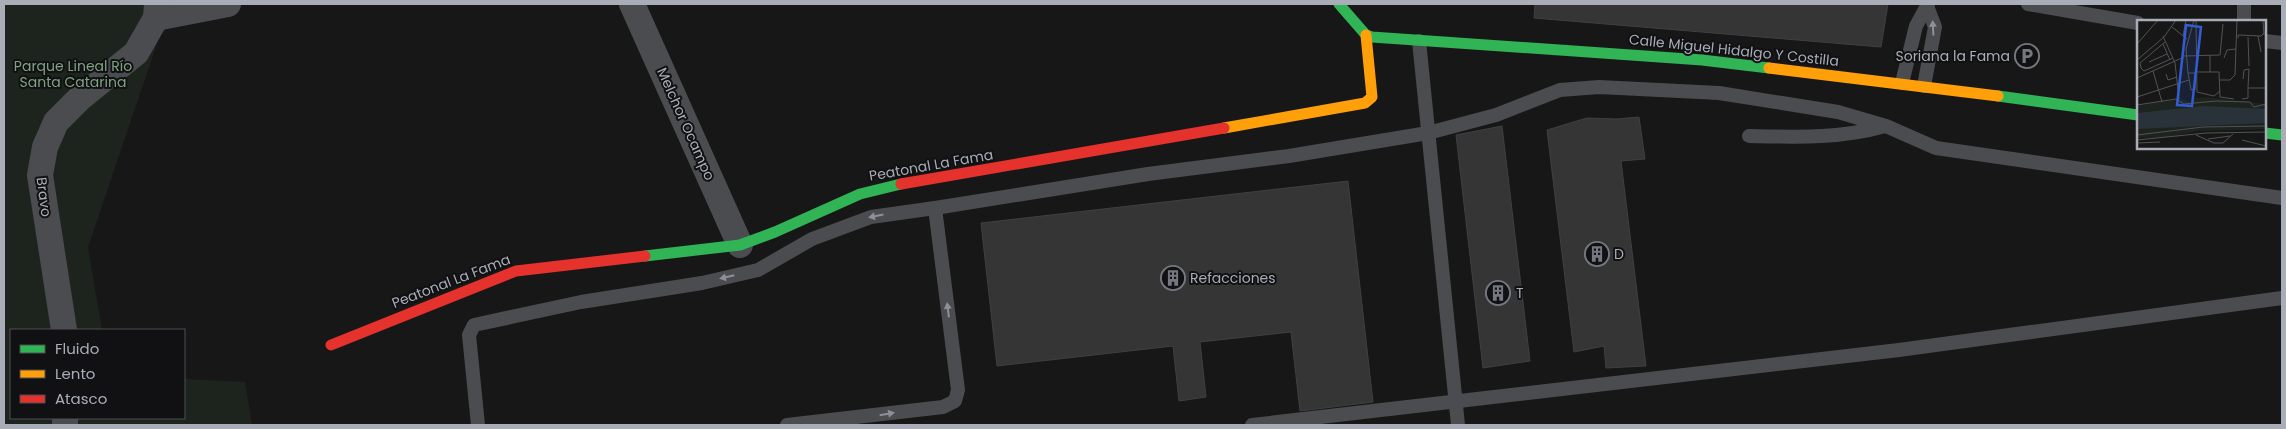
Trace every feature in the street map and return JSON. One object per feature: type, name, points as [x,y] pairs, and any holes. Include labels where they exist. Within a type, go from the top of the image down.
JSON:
[{"type":"street","name":"Bravo","points":[[64,329],[40,175],[45,147],[56,122],[79,99],[136,53],[156,11],[228,4]]},
{"type":"street","name":"Melchor Ocampo","points":[[632,4],[740,245]]},
{"type":"street","points":[[1339,4],[1366,35]]},
{"type":"street","name":"Peatonal La Fama","points":[[331,345],[516,271],[740,245],[773,234],[854,195],[878,188],[1364,103],[1372,97],[1366,35]]},
{"type":"street","name":"Calle Miguel Hidalgo Y Costilla","points":[[1366,35],[1419,41],[1702,60],[1902,83],[2137,116]]},
{"type":"street","points":[[2266,132],[2282,135]]},
{"type":"lane","points":[[2028,4],[2137,23]]},
{"type":"lane","points":[[1902,83],[1916,26],[1927,5]]},
{"type":"lane","points":[[1924,86],[1935,27],[1927,5]]},
{"type":"lane","points":[[2235,20],[2243,5]]},
{"type":"lane","points":[[2243,5],[2244,20]]},
{"type":"lane","points":[[1419,41],[1458,425]]},
{"type":"lane","points":[[2266,41],[2282,43]]},
{"type":"lane","points":[[478,425],[469,335],[470,328],[474,325],[581,302],[702,283],[758,270],[812,238],[871,217],[1148,174],[1289,156],[1428,133],[1496,115],[1560,90],[1599,87],[1720,93],[1838,112],[1886,126],[1936,148],[2282,198]]},
{"type":"lane","points":[[1748,136],[1820,137],[1868,131],[1886,126]]},
{"type":"lane","points":[[787,425],[943,407],[955,401],[958,390],[935,208]]},
{"type":"lane","points":[[1252,425],[1899,350],[2282,298]]},
{"type":"green space","name":"Parque Lineal Río Santa Catarina","points":[[4,4],[159,4],[164,23],[88,247],[102,329],[10,329],[10,419],[185,419],[185,379],[245,382],[252,425],[4,425]]},
{"type":"building","points":[[1535,4],[1888,4],[1881,47],[1534,18]]},
{"type":"building","name":"D","points":[[1639,117],[1645,159],[1621,161],[1646,366],[1606,368],[1604,346],[1574,352],[1547,130],[1587,118],[1617,119]]},
{"type":"building","name":"T","points":[[1502,126],[1530,361],[1483,368],[1456,135]]},
{"type":"building","name":"Refacciones","points":[[1348,181],[1373,402],[1300,411],[1291,332],[1200,342],[1206,397],[1179,401],[1173,346],[997,366],[981,223]]},
{"type":"traffic: fast","points":[[1339,4],[1366,35],[1372,37],[1702,60],[1769,68]]},
{"type":"traffic: fast","points":[[1998,96],[2137,115]]},
{"type":"traffic: fast","points":[[2266,133],[2282,135]]},
{"type":"traffic: fast","points":[[645,256],[740,245],[775,232],[860,194],[901,184]]},
{"type":"traffic: slow","points":[[1224,128],[1365,103],[1372,97],[1366,35]]},
{"type":"traffic: slow","points":[[1769,68],[1998,96]]},
{"type":"traffic: jam","points":[[901,184],[1224,128]]},
{"type":"traffic: jam","points":[[331,345],[516,271],[645,256]]},
{"type":"place","name":"Soriana la Fama","points":[[2027,56]]},
{"type":"place","name":"D","points":[[1597,254]]},
{"type":"place","name":"Refacciones","points":[[1173,278]]},
{"type":"place","name":"T","points":[[1498,293]]}]
